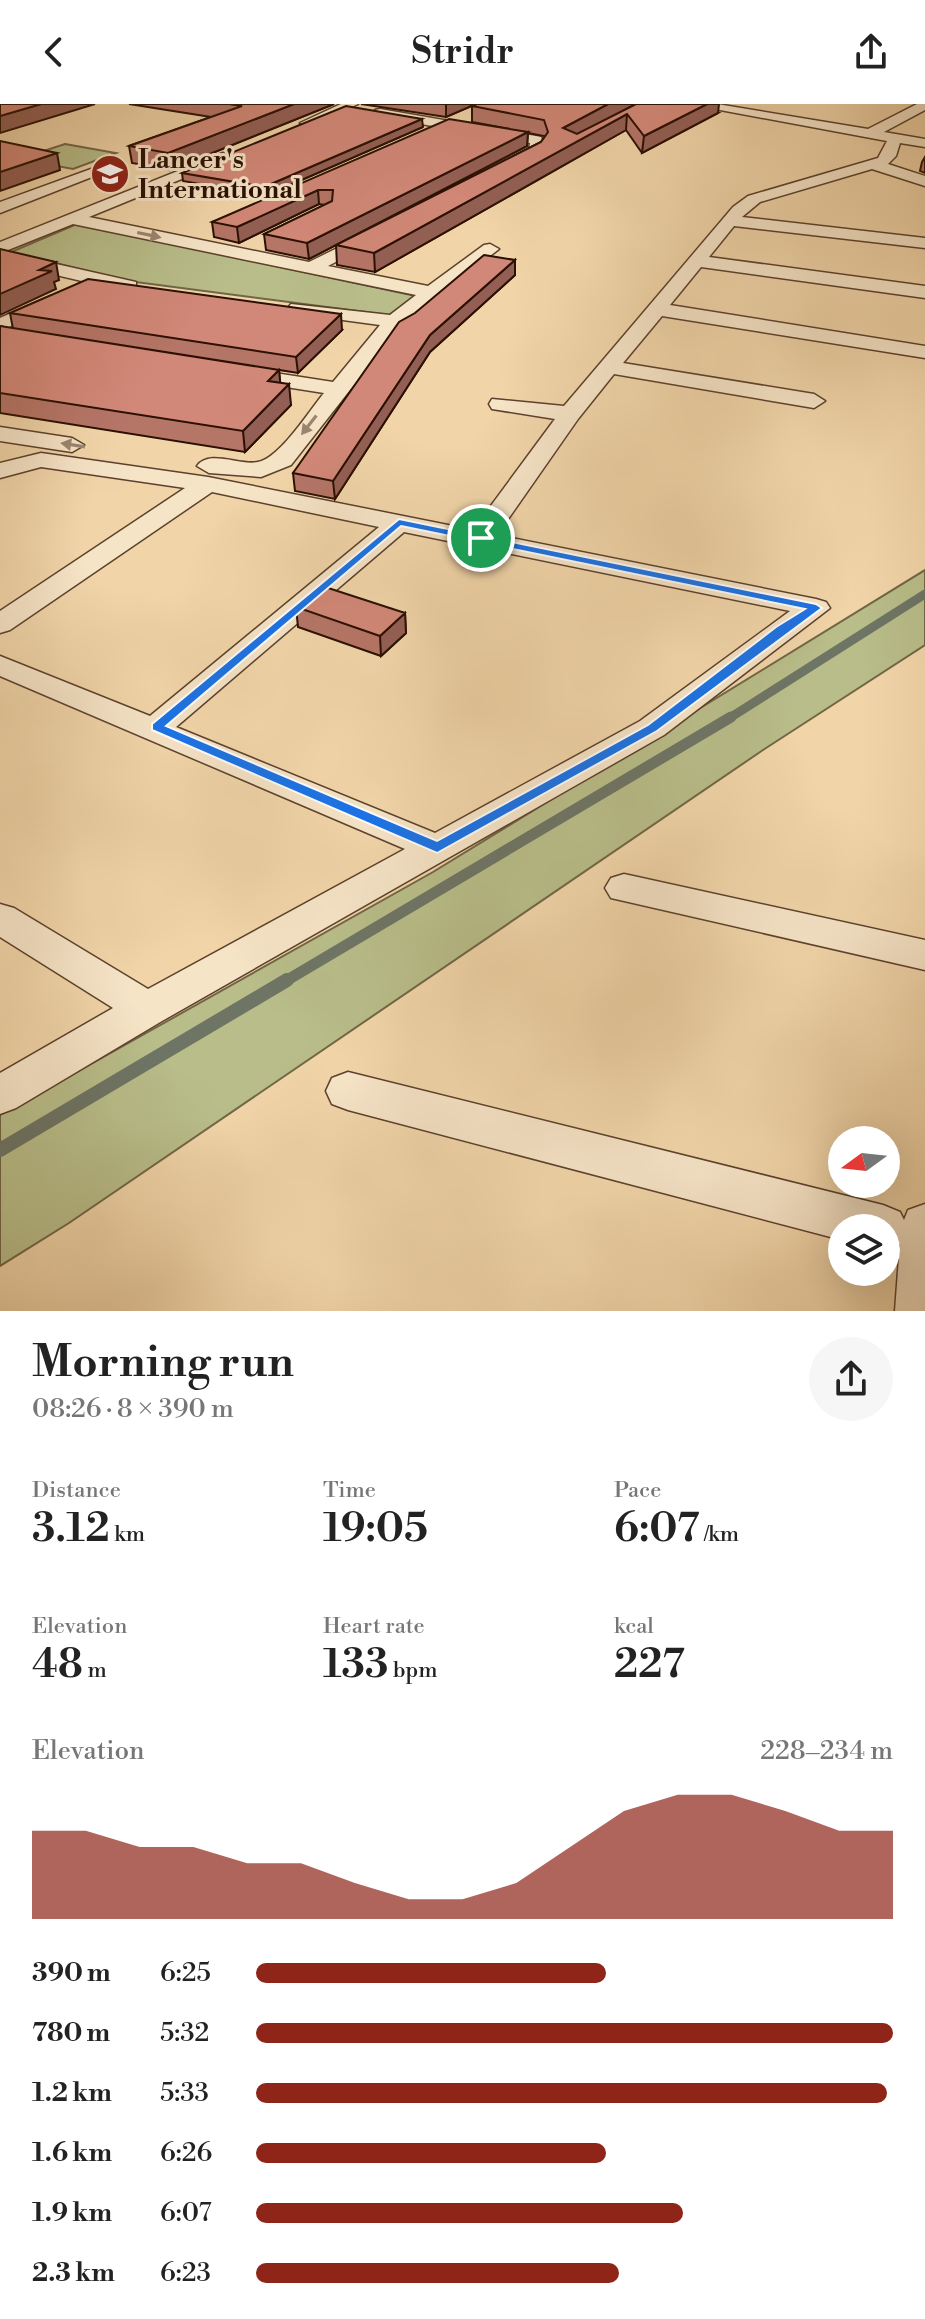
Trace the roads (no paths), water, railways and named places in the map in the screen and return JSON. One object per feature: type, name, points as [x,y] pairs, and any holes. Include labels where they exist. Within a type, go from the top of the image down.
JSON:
[{"type":"street","points":[[694,104],[748,111],[765,104]]},
{"type":"street","points":[[715,104],[925,141]]},
{"type":"street","points":[[287,131],[349,105],[446,126],[536,140],[538,147],[534,153],[491,174]]},
{"type":"street","points":[[872,133],[925,105]]},
{"type":"street","points":[[418,138],[470,115]]},
{"type":"street","points":[[872,133],[925,141]]},
{"type":"street","points":[[481,538],[570,414],[730,221],[754,199],[872,164],[889,156],[895,138]]},
{"type":"street","points":[[0,248],[244,149]]},
{"type":"street","points":[[0,208],[118,164]]},
{"type":"street","points":[[872,164],[925,181]]},
{"type":"street","points":[[0,218],[48,227]]},
{"type":"street","points":[[73,219],[433,293]]},
{"type":"street","points":[[730,221],[925,243]]},
{"type":"street","points":[[309,269],[393,225]]},
{"type":"street","points":[[182,242],[210,230]]},
{"type":"street","points":[[238,254],[271,237]]},
{"type":"street","points":[[0,434],[236,471],[261,470],[282,460],[394,321],[490,249]]},
{"type":"street","points":[[0,257],[97,281],[144,287]]},
{"type":"street","points":[[697,261],[925,292]]},
{"type":"street","points":[[5,333],[97,281]]},
{"type":"street","points":[[285,306],[394,321]]},
{"type":"street","points":[[656,309],[925,352]]},
{"type":"street","points":[[608,367],[814,401]]},
{"type":"street","points":[[214,369],[337,389]]},
{"type":"street","points":[[500,404],[570,414]]},
{"type":"street","points":[[0,471],[41,460],[208,484],[816,608],[780,630],[652,728],[147,1009],[0,1095]]},
{"type":"street","points":[[0,624],[208,484]]},
{"type":"street","points":[[156,727],[399,523]]},
{"type":"street","points":[[0,665],[156,727],[437,848]]},
{"type":"street","points":[[624,888],[925,955]]},
{"type":"street","points":[[0,918],[147,1009]]},
{"type":"street","points":[[348,1091],[909,1232],[921,1311]]},
{"type":"waterway","points":[[728,719],[925,594]]},
{"type":"waterway","points":[[284,982],[731,717]]},
{"type":"waterway","points":[[0,1150],[287,980]]},
{"type":"place","name":"Lancer's International","points":[[110,174]]}]
